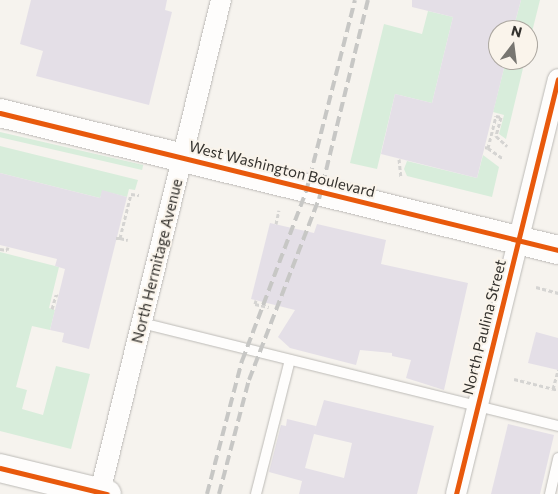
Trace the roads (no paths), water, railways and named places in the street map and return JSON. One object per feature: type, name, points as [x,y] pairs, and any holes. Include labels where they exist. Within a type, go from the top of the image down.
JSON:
[{"type":"street","name":"North Hermitage Avenue","points":[[103,493],[142,323],[221,0]]},
{"type":"street","name":"North Paulina Street","points":[[456,494],[558,79]]},
{"type":"street","name":"West Washington Boulevard","points":[[0,113],[558,250]]},
{"type":"street","points":[[0,468],[103,493]]},
{"type":"lane","points":[[142,323],[558,426]]},
{"type":"lane","points":[[256,494],[290,360]]},
{"type":"lane","points":[[550,494],[558,458]]},
{"type":"railway","points":[[207,494],[242,361],[306,192],[355,0]]},
{"type":"railway","points":[[219,494],[249,380],[319,199],[368,0]]}]
